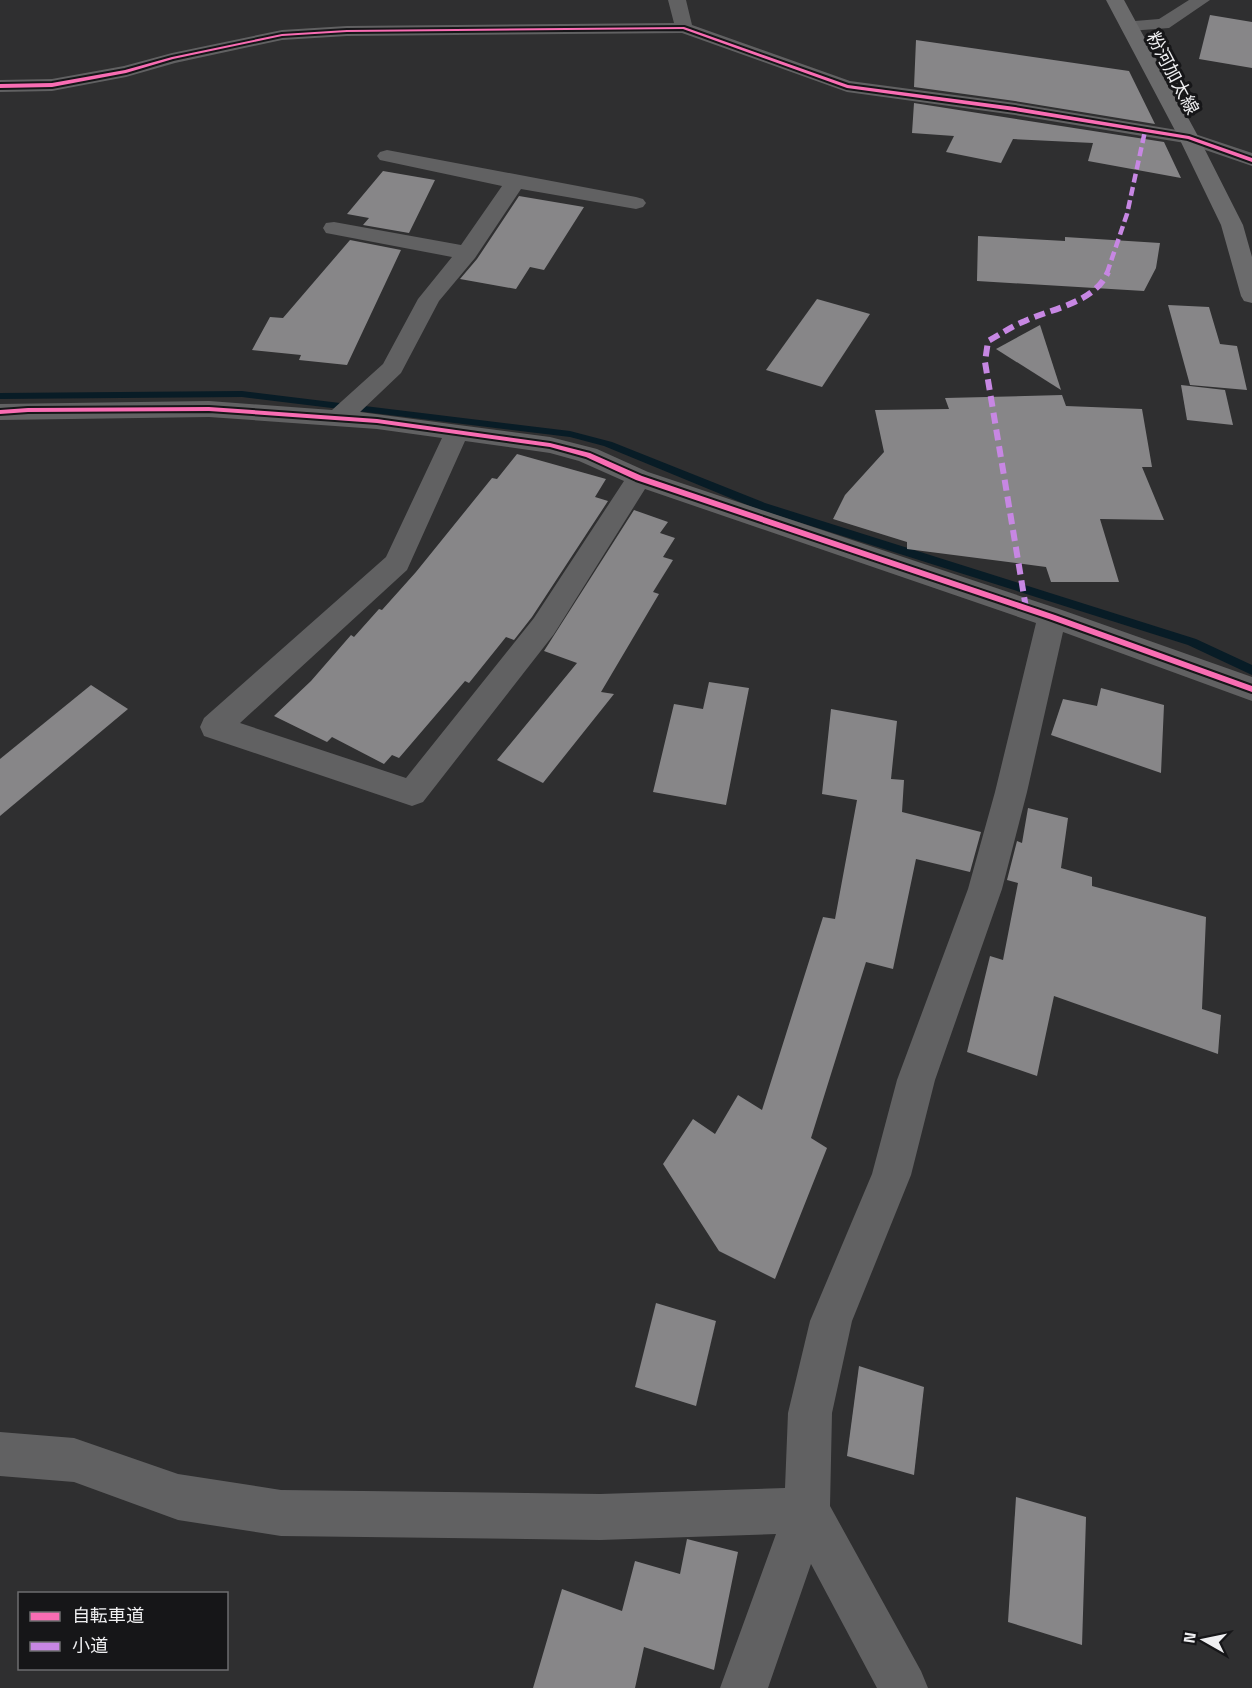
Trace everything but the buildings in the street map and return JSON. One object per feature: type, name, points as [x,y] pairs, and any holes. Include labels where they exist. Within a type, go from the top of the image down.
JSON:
[{"type":"main road","name":"粉河加太線","points":[[1115,0],[1189,138],[1232,225],[1252,296]]},
{"type":"street","points":[[677,0],[684,28]]},
{"type":"street","points":[[1129,26],[1163,24],[1201,0]]},
{"type":"street","points":[[0,86],[52,85],[282,34],[347,31],[684,28],[847,86],[1015,109],[1189,138],[1252,160]]},
{"type":"street","points":[[387,156],[514,182],[636,203]]},
{"type":"street","points":[[338,418],[393,368],[429,299],[466,253],[514,182]]},
{"type":"street","points":[[334,228],[466,253]]},
{"type":"street","points":[[0,412],[209,409],[338,418],[550,445],[588,455],[639,478],[1052,617],[1252,689]]},
{"type":"street","points":[[457,432],[397,562],[215,727],[412,793],[544,626],[639,478]]},
{"type":"street","points":[[744,1688],[807,1510],[810,1413],[831,1321],[891,1175],[916,1080],[985,890],[1011,792],[1052,617]]},
{"type":"street","points":[[0,1454],[74,1460],[178,1497],[281,1513],[600,1517],[807,1510]]},
{"type":"street","points":[[807,1510],[904,1688]]},
{"type":"waterway","points":[[0,396],[242,394],[570,434],[608,444],[761,506],[1192,642],[1252,670]]},
{"type":"marked path","points":[[1026,608],[985,362],[988,341],[1024,321],[1081,298],[1098,287],[1106,277],[1121,238],[1145,131]]},
{"type":"cycle path","points":[[0,86],[52,85],[126,71],[172,58],[282,35],[347,31],[684,28],[847,86],[1015,109],[1189,138],[1252,160]]},
{"type":"cycle path","points":[[0,412],[209,409],[377,421],[550,445],[588,455],[639,478],[1052,617],[1252,689]]}]
